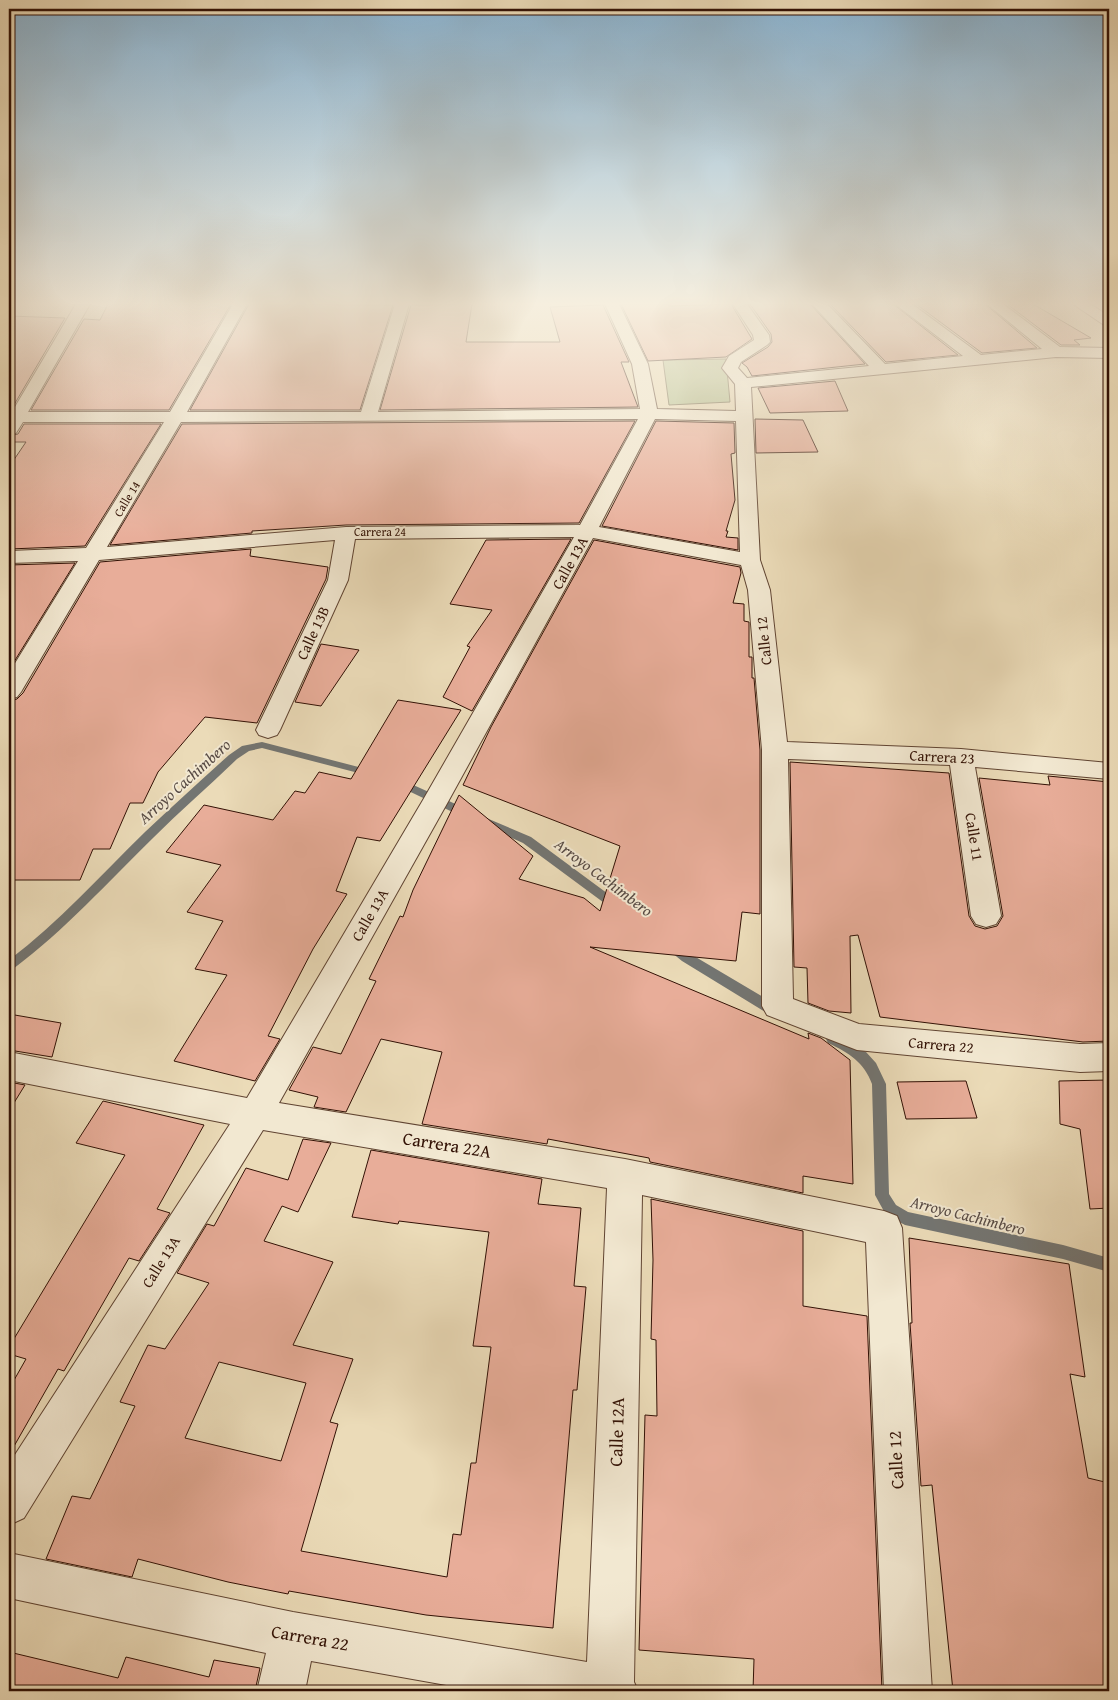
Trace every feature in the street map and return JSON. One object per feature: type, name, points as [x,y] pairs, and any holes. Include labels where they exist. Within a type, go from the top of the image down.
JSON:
[{"type":"street","points":[[12,421],[35,383]]},
{"type":"street","name":"Calle 14","points":[[9,692],[94,554],[195,383]]},
{"type":"street","points":[[368,417],[378,383]]},
{"type":"street","points":[[643,383],[649,414]]},
{"type":"street","name":"Calle 12","points":[[743,383],[750,560],[759,590],[775,750],[778,1006]]},
{"type":"street","points":[[12,421],[176,416],[368,417],[649,414],[745,416]]},
{"type":"street","name":"Calle 13A","points":[[9,1503],[255,1114],[436,800],[587,532],[649,414]]},
{"type":"street","name":"Carrera 24","points":[[9,557],[94,554],[346,533],[587,532],[750,560]]},
{"type":"street","name":"Calle 13B","points":[[268,730],[338,580],[346,533]]},
{"type":"street","name":"Carrera 23","points":[[775,750],[961,757],[1109,771]]},
{"type":"street","name":"Calle 11","points":[[961,757],[986,916]]},
{"type":"street","name":"Carrera 22","points":[[778,1006],[857,1037],[1080,1058],[1109,1057]]},
{"type":"street","name":"Carrera 22A","points":[[9,1066],[255,1114],[625,1175],[884,1228]]},
{"type":"street","name":"Calle 12A","points":[[612,1691],[625,1175]]},
{"type":"street","name":"Calle 12","points":[[884,1228],[908,1691]]},
{"type":"street","name":"Carrera 22","points":[[9,1576],[293,1635],[612,1691]]},
{"type":"street","points":[[281,1691],[293,1635]]},
{"type":"green space","points":[[666,383],[728,383],[730,402],[669,405]]},
{"type":"building","points":[[9,383],[27,383],[11,410],[9,410]]},
{"type":"building","points":[[47,383],[185,383],[169,410],[31,410]]},
{"type":"building","points":[[205,383],[368,383],[360,410],[190,410]]},
{"type":"building","points":[[388,383],[629,383],[638,407],[380,410]]},
{"type":"building","points":[[809,383],[836,383],[848,411],[770,413],[758,388]]},
{"type":"building","points":[[755,419],[803,420],[818,452],[756,453]]},
{"type":"building","points":[[635,421],[579,523],[346,525],[252,531],[252,533],[110,545],[182,424]]},
{"type":"building","points":[[656,421],[734,423],[735,453],[731,454],[735,500],[726,537],[738,538],[738,550],[602,526]]},
{"type":"building","points":[[24,424],[161,424],[85,546],[9,549],[9,467],[26,442],[9,442],[9,436],[18,434]]},
{"type":"building","points":[[571,539],[472,711],[443,697],[470,647],[467,646],[492,610],[450,604],[486,540]]},
{"type":"building","points":[[594,540],[740,567],[741,573],[733,603],[744,604],[744,621],[749,622],[749,657],[752,657],[752,678],[754,678],[760,750],[760,914],[742,912],[736,961],[590,947],[809,1039],[808,1033],[821,1038],[850,1060],[853,1184],[803,1176],[803,1193],[650,1162],[649,1158],[548,1139],[547,1144],[422,1124],[442,1052],[381,1039],[346,1112],[314,1107],[318,1097],[289,1090],[313,1047],[341,1054],[376,981],[369,979],[400,916],[403,917],[413,890],[459,795],[533,856],[519,879],[584,898],[600,911],[620,846],[463,785],[491,727]]},
{"type":"building","points":[[251,549],[250,556],[328,567],[326,579],[257,723],[205,717],[158,772],[143,803],[130,803],[110,849],[93,849],[80,880],[9,880],[9,701],[17,699],[23,693],[100,562]]},
{"type":"building","points":[[75,563],[9,670],[9,565]]},
{"type":"building","points":[[321,644],[359,650],[321,706],[295,702]]},
{"type":"building","points":[[398,700],[461,710],[380,841],[357,837],[336,891],[347,894],[313,949],[268,1036],[280,1039],[255,1081],[174,1061],[227,975],[195,969],[223,921],[187,912],[221,865],[166,852],[204,805],[273,820],[295,791],[305,793],[319,772],[351,779]]},
{"type":"building","points":[[790,762],[949,773],[969,916],[975,926],[985,929],[997,926],[1003,916],[979,778],[1050,785],[1048,776],[1109,782],[1109,1041],[1083,1042],[880,1017],[858,935],[850,936],[851,1013],[829,1011],[808,1003],[807,968],[794,967]]},
{"type":"building","points":[[9,1014],[61,1023],[52,1057],[9,1050]]},
{"type":"building","points":[[1109,1080],[1109,1208],[1090,1209],[1080,1129],[1060,1124],[1059,1081]]},
{"type":"building","points":[[966,1081],[977,1118],[906,1119],[897,1082]]},
{"type":"building","points":[[9,1082],[25,1085],[9,1111]]},
{"type":"building","points":[[103,1101],[204,1125],[157,1209],[170,1213],[139,1261],[129,1258],[64,1371],[58,1369],[9,1455],[9,1389],[26,1359],[9,1354],[9,1347],[125,1155],[76,1143]]},
{"type":"building","points":[[303,1139],[331,1143],[298,1212],[282,1206],[264,1241],[333,1262],[293,1345],[353,1359],[330,1422],[338,1424],[301,1551],[447,1577],[453,1534],[461,1535],[471,1463],[476,1463],[491,1347],[473,1346],[489,1232],[399,1221],[398,1224],[352,1217],[371,1150],[542,1179],[538,1204],[581,1208],[574,1286],[586,1287],[577,1390],[573,1390],[553,1628],[426,1615],[289,1591],[288,1594],[228,1582],[138,1559],[132,1577],[46,1559],[72,1496],[90,1499],[135,1406],[120,1402],[148,1345],[165,1349],[209,1283],[177,1273],[207,1224],[214,1226],[246,1168],[288,1180]],"holes":[[[219,1362],[306,1383],[281,1461],[185,1438]]]},
{"type":"building","points":[[651,1199],[803,1231],[803,1306],[867,1316],[882,1691],[753,1691],[754,1659],[639,1650],[645,1415],[657,1416],[656,1340],[651,1339],[653,1260]]},
{"type":"building","points":[[909,1238],[1069,1264],[1085,1377],[1070,1374],[1088,1478],[1109,1483],[1109,1691],[953,1691],[932,1485],[921,1486],[910,1323],[912,1323]]},
{"type":"building","points":[[9,1652],[118,1678],[126,1657],[209,1677],[214,1660],[260,1668],[255,1691],[9,1691]]},
{"type":"waterway","name":"Arroyo Cachimbero","points":[[9,966],[33,948],[82,904],[149,835],[233,757],[246,748],[262,745],[370,773]]},
{"type":"waterway","name":"Arroyo Cachimbero","points":[[400,783],[467,814]]},
{"type":"waterway","name":"Arroyo Cachimbero","points":[[484,821],[527,840],[615,905]]},
{"type":"waterway","name":"Arroyo Cachimbero","points":[[672,948],[775,1011]]},
{"type":"waterway","name":"Arroyo Cachimbero","points":[[833,1039],[849,1047],[867,1060],[879,1084],[882,1195],[891,1210],[905,1218],[1063,1252],[1109,1265]]}]
